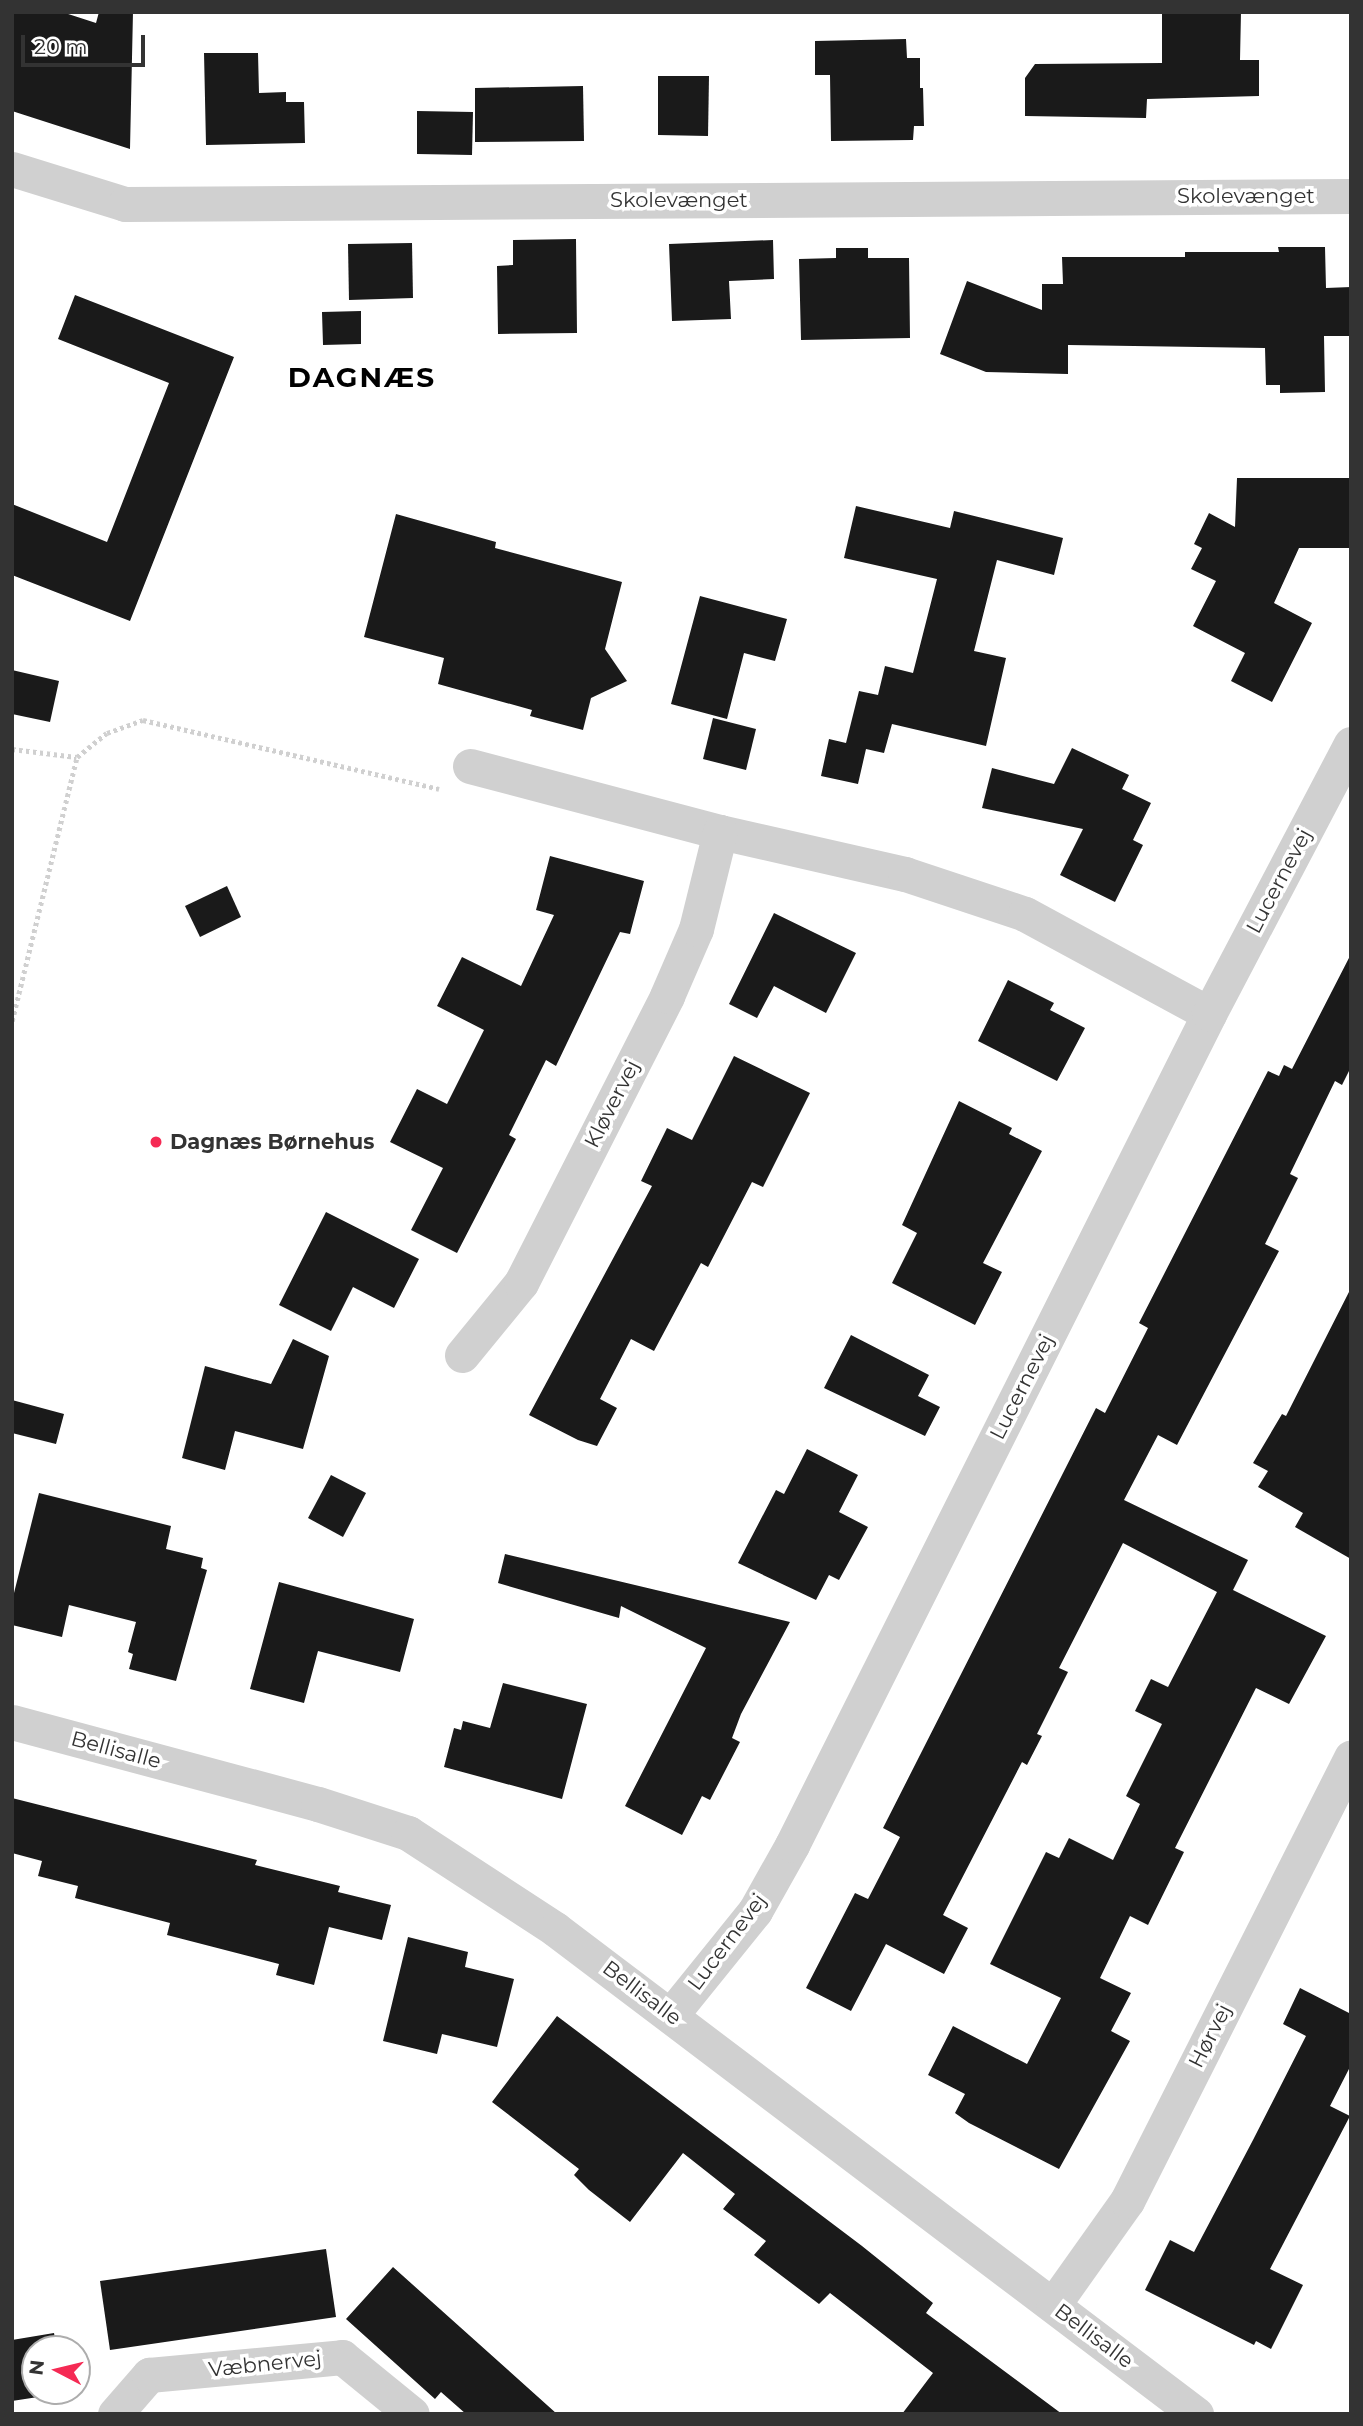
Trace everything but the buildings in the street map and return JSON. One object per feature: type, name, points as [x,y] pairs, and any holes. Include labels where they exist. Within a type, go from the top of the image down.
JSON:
[{"type":"street","name":"Skolevænget","points":[[12,169],[125,204],[1351,196]]},
{"type":"street","name":"Lucernevej","points":[[671,2015],[755,1911],[792,1845],[1209,1014],[1351,744]]},
{"type":"street","points":[[470,766],[720,832],[905,874],[1025,914],[1209,1014]]},
{"type":"street","name":"Kløvervej","points":[[462,1355],[521,1283],[667,996],[696,929],[720,832]]},
{"type":"street","name":"Bellisalle","points":[[12,1722],[408,1833],[555,1929],[1196,2414]]},
{"type":"street","name":"Hørvej","points":[[1053,2305],[1127,2201],[1351,1757]]},
{"type":"street","name":"Væbnervej","points":[[115,2414],[149,2375],[342,2357],[412,2414]]},
{"type":"path","points":[[12,1021],[77,757],[107,733],[144,720],[448,791],[470,766]]},
{"type":"path","points":[[12,748],[77,757]]},
{"type":"place","name":"Dagnæs Børnehus","points":[[156,1142]]},
{"type":"district","name":"DAGNÆS","points":[[362,377]]}]
